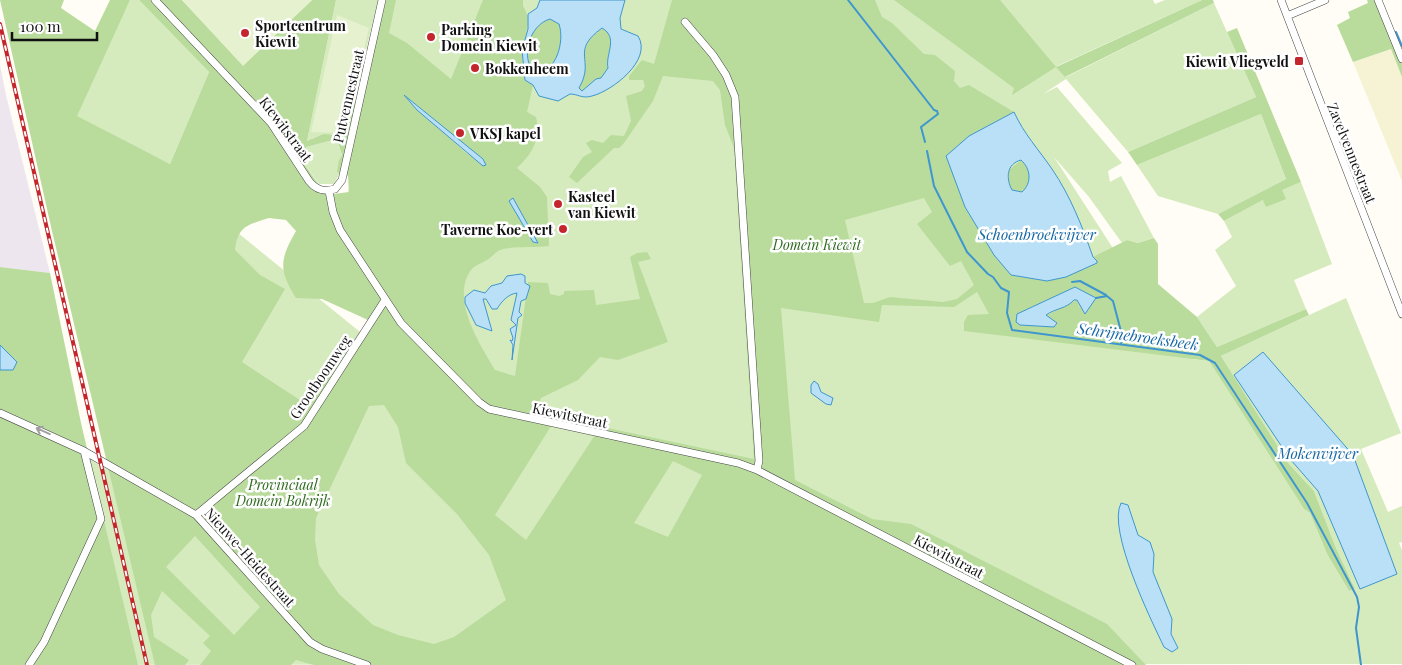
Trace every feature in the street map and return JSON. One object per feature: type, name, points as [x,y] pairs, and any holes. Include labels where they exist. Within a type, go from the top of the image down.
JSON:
[{"type":"street","name":"Kiewitstraat","points":[[155,0],[271,123],[312,185],[322,191],[329,191],[333,212],[340,230],[385,300],[413,336],[479,402],[489,409],[706,456],[757,470],[1132,665]]},
{"type":"street","name":"Putvennestraat","points":[[329,191],[335,188],[342,180],[382,0]]},
{"type":"street","name":"Zavelvennestraat","points":[[1280,0],[1402,314]]},
{"type":"street","points":[[1287,16],[1325,0]]},
{"type":"street","points":[[1378,0],[1402,59]]},
{"type":"street","points":[[686,22],[713,55],[726,75],[735,97],[759,461],[757,470]]},
{"type":"street","name":"Grootboomweg","points":[[196,515],[304,426],[385,300]]},
{"type":"street","name":"Nieuwe-Heidestraat","points":[[0,413],[84,451],[196,515],[310,642],[322,649],[367,665]]},
{"type":"street","points":[[29,665],[44,642],[101,519],[84,451]]},
{"type":"shaded area","points":[[1391,49],[1402,77],[1402,181],[1353,62]]},
{"type":"shaded area","points":[[0,65],[6,95],[50,273],[0,267]]},
{"type":"green space","points":[[0,0],[64,0],[61,8],[95,31],[110,0],[130,0],[77,116],[170,164],[209,72],[139,0],[152,0],[215,60],[159,0],[182,0],[243,65],[312,0],[336,0],[307,141],[323,134],[346,135],[363,64],[370,66],[386,0],[396,0],[389,33],[407,43],[451,79],[483,0],[523,0],[528,23],[522,59],[525,80],[533,85],[527,112],[536,117],[537,132],[531,151],[517,168],[540,187],[547,197],[549,246],[501,250],[471,270],[465,282],[464,294],[465,308],[475,335],[495,370],[515,376],[528,282],[548,283],[550,294],[559,296],[564,294],[564,291],[594,290],[596,305],[640,299],[630,257],[637,253],[647,252],[651,259],[638,262],[668,342],[618,360],[600,357],[578,380],[541,398],[536,413],[754,459],[734,148],[725,125],[720,90],[713,81],[663,76],[653,101],[624,143],[619,148],[614,148],[577,183],[569,177],[583,157],[592,152],[586,143],[592,140],[603,143],[611,135],[624,136],[631,121],[626,96],[642,91],[645,86],[643,80],[629,80],[629,76],[642,60],[654,64],[672,0],[875,0],[882,17],[892,23],[924,54],[935,55],[955,71],[954,81],[960,88],[969,85],[1014,112],[969,136],[965,207],[994,255],[1011,275],[1047,281],[1065,277],[1097,263],[1093,257],[1127,240],[1138,243],[1154,238],[1158,244],[1158,284],[1197,317],[1217,347],[1306,309],[1309,315],[1221,356],[1289,464],[1314,491],[1336,548],[1355,589],[1349,591],[1327,554],[1310,513],[1304,509],[1209,361],[964,331],[964,322],[968,315],[989,314],[977,292],[954,307],[882,305],[879,322],[781,308],[795,480],[872,519],[911,524],[1107,624],[1146,665],[314,665],[296,660],[291,665],[200,665],[211,651],[203,643],[210,636],[162,591],[151,615],[154,637],[189,660],[185,665],[155,665],[52,231]],"holes":[[[406,96],[486,164],[483,166],[465,152]],[[329,141],[338,143],[342,155],[337,172],[348,176],[349,192],[326,195],[298,155],[304,153],[306,147]],[[924,198],[932,212],[917,224],[950,266],[961,261],[974,285],[957,299],[943,302],[890,297],[873,303],[864,303],[845,220]],[[269,218],[286,220],[296,231],[287,249],[283,264],[286,280],[296,298],[322,299],[368,320],[336,381],[329,375],[306,404],[242,362],[285,289],[260,275],[235,250],[239,235],[245,227]],[[1075,287],[1080,309],[1077,300],[1046,316],[1057,323],[1054,327],[1017,314]],[[384,405],[398,427],[406,463],[457,514],[489,555],[506,600],[454,637],[434,644],[398,635],[373,625],[339,594],[319,565],[315,540],[316,518],[369,406]],[[553,423],[597,432],[526,540],[495,515]],[[673,461],[702,475],[668,537],[634,523]],[[195,536],[260,607],[234,635],[166,567]]]},
{"type":"green space","points":[[130,0],[139,0],[209,72],[170,164],[127,143],[439,396],[358,271],[348,192],[391,0],[1153,0],[1155,4],[1165,0],[1202,0],[1057,66],[1066,77],[1214,3],[1256,97],[1128,152],[1066,79],[1043,94],[1057,87],[1122,163],[1108,171],[1110,182],[1121,176],[1154,238],[1138,243],[1127,240],[1122,243],[1089,197],[1054,157],[1118,256],[1192,359],[1209,361],[1304,509],[1310,513],[1327,554],[1349,591],[1355,589],[1336,548],[1314,491],[1289,464],[1221,356],[1346,298],[1401,433],[1361,449],[1388,512],[1402,506],[1402,542],[1399,543],[1402,550],[1402,664],[0,665],[0,408],[110,471],[12,49],[110,41]]},
{"type":"green space","name":"Sportcentrum Kiewit","points":[[182,0],[312,0],[243,66]]},
{"type":"green space","points":[[336,0],[378,0],[346,135],[323,134],[307,141]]},
{"type":"green space","points":[[894,0],[1000,0],[1056,67],[1012,95],[1014,88]]},
{"type":"green space","points":[[1202,0],[1213,0],[1214,3],[1065,77],[1056,67]]},
{"type":"green space","points":[[1367,0],[1376,0],[1402,65],[1402,77],[1391,49],[1353,62],[1337,25],[1350,18],[1348,12],[1368,3]]},
{"type":"green space","points":[[337,15],[369,28],[344,133],[311,132]]},
{"type":"green space","points":[[550,19],[559,24],[561,31],[558,55],[549,68],[536,74],[528,60],[529,43],[537,28],[543,22]]},
{"type":"green space","points":[[603,28],[610,37],[608,68],[601,78],[597,78],[582,92],[579,88],[584,78],[585,50],[593,36]]},
{"type":"green space","points":[[1237,28],[1301,182],[1282,190],[1286,199],[1266,207],[1263,200],[1224,221],[1218,214],[1286,179],[1261,114],[1137,165],[1128,152],[1256,97],[1227,32]]},
{"type":"green space","points":[[1261,114],[1286,179],[1218,214],[1158,196],[1137,165]]},
{"type":"green space","points":[[329,141],[338,143],[342,156],[339,160],[340,173],[334,184],[319,184],[298,155],[304,153],[305,147]]},
{"type":"green space","points":[[1021,160],[1029,172],[1028,184],[1022,192],[1012,190],[1009,183],[1009,170]]},
{"type":"green space","points":[[1301,182],[1332,264],[1294,280],[1306,309],[1217,347],[1197,317],[1236,286],[1215,250],[1232,237],[1224,221],[1263,200],[1285,198],[1281,190]]},
{"type":"green space","points":[[0,267],[50,273],[81,423],[138,665],[0,665],[0,370],[17,362],[0,345]]},
{"type":"water","points":[[540,0],[625,0],[620,18],[621,29],[638,36],[641,45],[640,55],[628,73],[610,88],[600,93],[585,97],[570,94],[558,101],[539,96],[533,85],[525,80],[522,50],[528,29],[528,14],[537,8]],"holes":[[[550,19],[559,24],[561,31],[560,47],[554,62],[549,68],[536,74],[528,60],[529,43],[537,28],[543,22]],[[602,28],[610,36],[611,41],[608,68],[601,78],[596,79],[582,91],[579,88],[584,78],[587,43]]]},
{"type":"water","points":[[404,95],[483,159],[486,165],[483,166],[417,110]]},
{"type":"water","name":"Schoenbroekvijver","points":[[1014,112],[1027,135],[1065,190],[1097,263],[1066,277],[1047,281],[1011,275],[994,255],[965,207],[946,156],[969,136]],"holes":[[[1021,160],[1027,168],[1029,180],[1022,192],[1012,190],[1008,177],[1010,168]]]},
{"type":"water","points":[[513,198],[538,243],[533,242],[509,201]]},
{"type":"water","points":[[521,274],[525,276],[525,283],[530,286],[526,299],[521,301],[519,312],[522,315],[518,318],[512,360],[513,345],[510,340],[512,341],[513,338],[510,329],[516,325],[511,320],[517,293],[505,299],[497,309],[492,309],[486,299],[483,299],[492,331],[476,325],[465,303],[465,297],[474,290],[485,293],[491,286],[502,283],[507,276]]},
{"type":"water","points":[[1075,287],[1096,298],[1085,314],[1077,300],[1074,300],[1068,305],[1046,315],[1057,323],[1054,327],[1020,325],[1016,322],[1017,314]]},
{"type":"water","points":[[0,345],[17,362],[13,370],[0,370]]},
{"type":"water","name":"Mokenvijver","points":[[1263,352],[1353,455],[1397,574],[1360,589],[1318,491],[1290,459],[1234,375]]},
{"type":"water","points":[[814,381],[818,384],[821,392],[833,398],[831,405],[826,404],[811,393],[811,385]]},
{"type":"water","points":[[1121,503],[1128,505],[1138,535],[1150,542],[1154,554],[1153,572],[1172,619],[1171,634],[1178,648],[1172,652],[1164,647],[1132,575],[1120,533],[1118,516]]},
{"type":"waterway","name":"Schrijnebroeksbeek","points":[[848,0],[934,110],[937,111],[938,114],[921,127],[925,142]]},
{"type":"waterway","points":[[1396,32],[1402,46]]},
{"type":"waterway","name":"Schrijnebroeksbeek","points":[[927,151],[934,186],[967,252],[993,277],[1001,288],[1009,292],[1007,313],[1012,330],[1200,355],[1215,363],[1307,503],[1357,597],[1359,607],[1356,628],[1361,665]]},
{"type":"waterway","points":[[1072,282],[1080,281],[1106,295]]},
{"type":"waterway","points":[[1096,298],[1107,296],[1113,301],[1123,339],[1121,343]]},
{"type":"railway","points":[[0,24],[147,665]]},
{"type":"place","name":"Sportcentrum Kiewit","points":[[245,33]]},
{"type":"place","name":"Parking Domein Kiewit","points":[[431,37]]},
{"type":"place","name":"Kiewit Vliegveld","points":[[1299,61]]},
{"type":"place","name":"Bokkenheem","points":[[475,68]]},
{"type":"place","name":"VKSJ kapel","points":[[460,133]]},
{"type":"place","name":"Kasteel van Kiewit","points":[[558,204]]},
{"type":"place","name":"Taverne Koe-vert","points":[[563,229]]},
{"type":"park label","name":"Domein Kiewit","points":[[817,244]]},
{"type":"park label","name":"Provinciaal Domein Bokrijk","points":[[283,492]]}]
